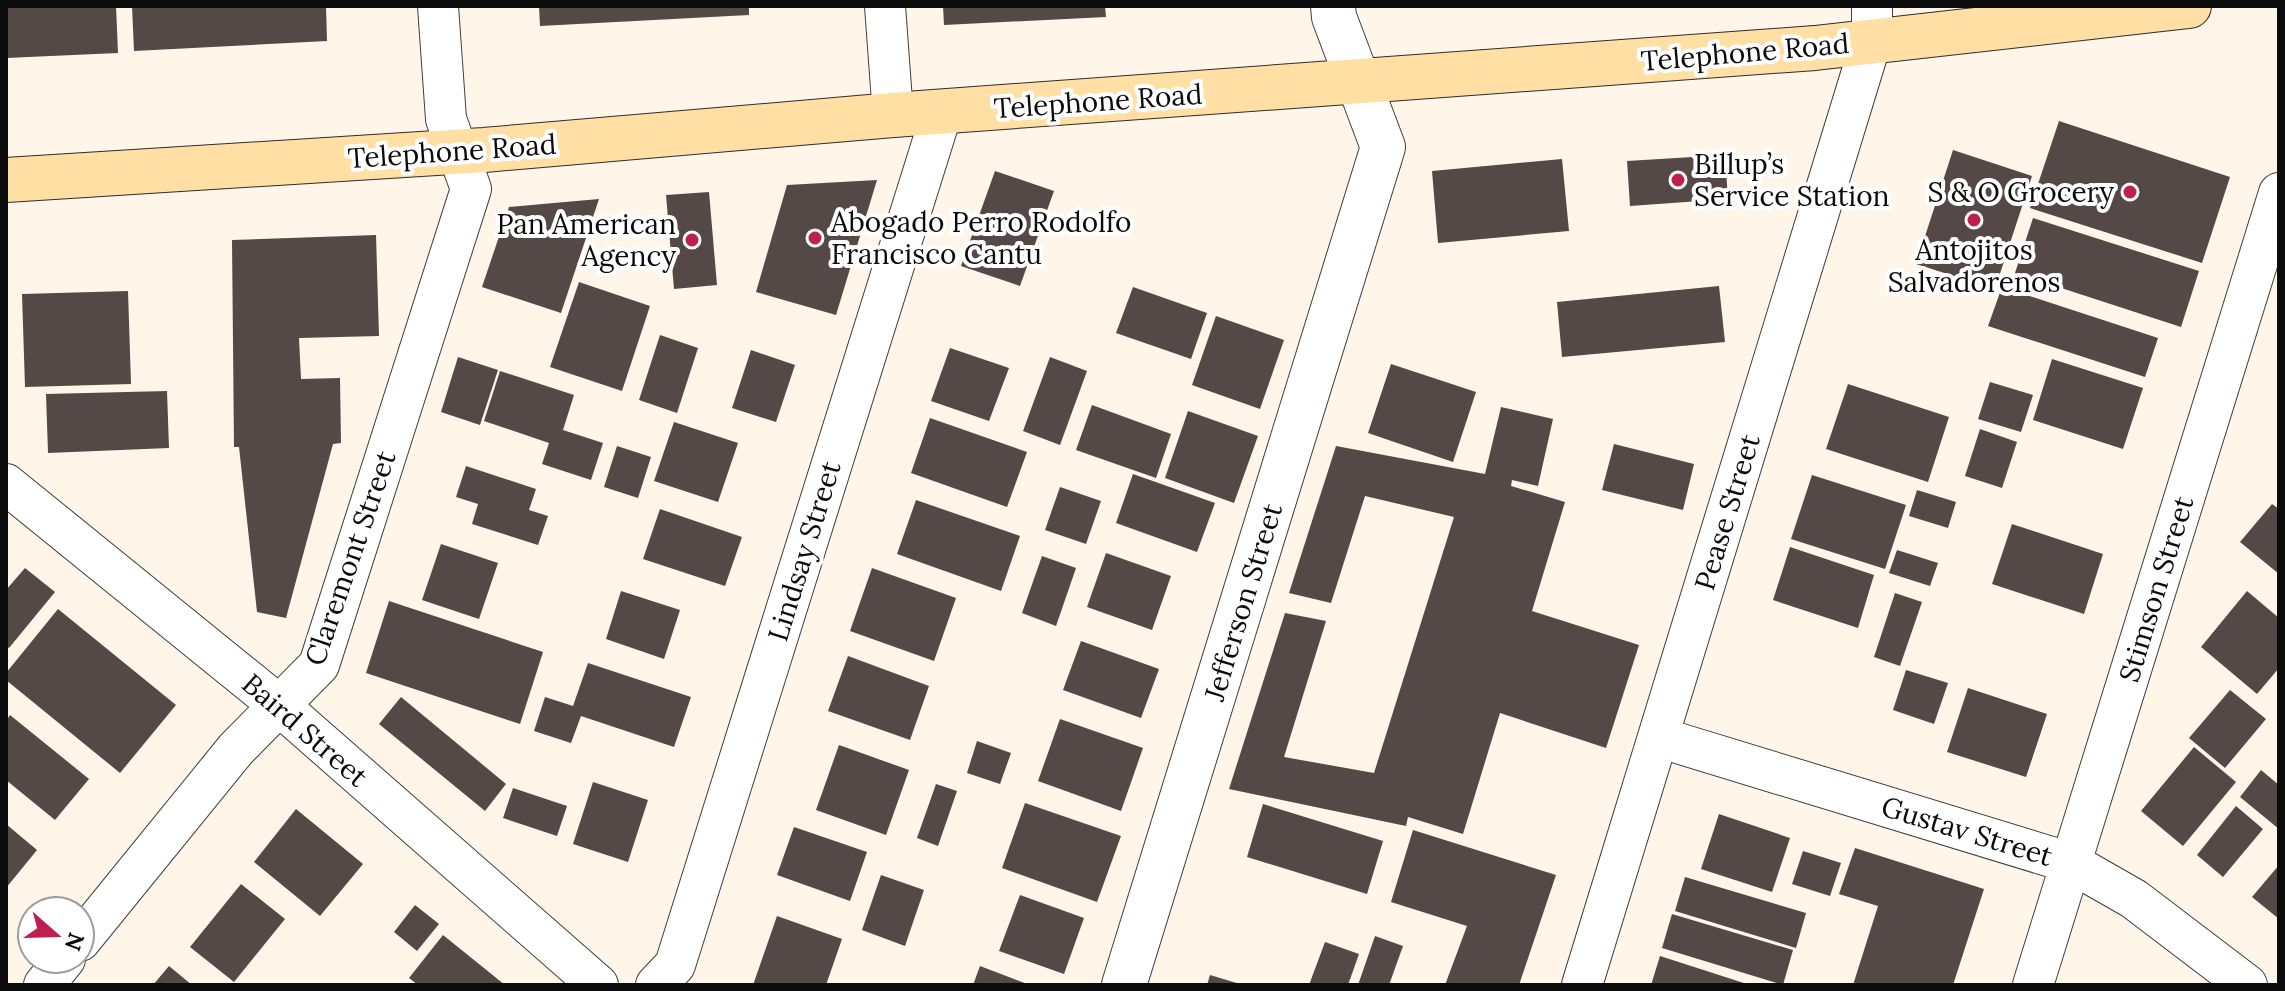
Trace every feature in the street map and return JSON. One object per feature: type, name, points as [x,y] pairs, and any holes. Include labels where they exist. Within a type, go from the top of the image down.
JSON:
[{"type":"main road","name":"Telephone Road","points":[[6,180],[457,151],[893,115],[1815,48],[1872,23],[2189,6]]},
{"type":"street","name":"Claremont Street","points":[[96,921],[236,749],[281,707],[319,665],[471,189],[446,119],[438,6]]},
{"type":"street","points":[[885,6],[893,115]]},
{"type":"street","name":"Jefferson Street","points":[[1124,985],[1383,147],[1333,6]]},
{"type":"street","name":"Pease Street","points":[[1582,985],[1872,23]]},
{"type":"street","name":"Lindsay Street","points":[[656,985],[675,965],[942,112]]},
{"type":"street","name":"Stimson Street","points":[[2033,985],[2279,193]]},
{"type":"street","name":"Baird Street","points":[[6,484],[281,707],[598,985]]},
{"type":"street","name":"Gustav Street","points":[[1658,737],[2071,863],[2134,899],[2247,985]]},
{"type":"building","points":[[6,6],[116,6],[118,53],[6,58]]},
{"type":"building","points":[[132,6],[326,6],[327,41],[134,51]]},
{"type":"building","points":[[539,6],[749,6],[749,15],[540,26]]},
{"type":"building","points":[[943,6],[1105,6],[1106,17],[944,25]]},
{"type":"building","name":"S & O Grocery","points":[[2059,121],[2230,177],[2202,263],[2030,208]]},
{"type":"building","name":"Antojitos Salvadorenos","points":[[1953,150],[2032,176],[1995,289],[1916,264]]},
{"type":"building","name":"Billup’s Service Station","points":[[1725,155],[1728,199],[1630,206],[1627,161]]},
{"type":"building","points":[[1562,159],[1569,231],[1438,243],[1432,171]]},
{"type":"building","points":[[995,171],[1054,191],[1020,286],[961,266]]},
{"type":"building","name":"Abogado Perro Rodolfo Francisco Cantu","points":[[877,180],[836,315],[756,292],[787,185]]},
{"type":"building","name":"Pan American Agency","points":[[709,192],[717,285],[674,289],[666,195]]},
{"type":"building","points":[[599,199],[561,313],[482,287],[509,207]]},
{"type":"building","points":[[2033,218],[2199,271],[2181,327],[2015,273]]},
{"type":"building","points":[[376,235],[379,336],[299,338],[301,379],[340,378],[341,443],[333,444],[286,618],[257,612],[239,447],[234,447],[232,240]]},
{"type":"building","points":[[579,282],[650,306],[622,391],[550,367]]},
{"type":"building","points":[[1719,286],[1725,342],[1562,357],[1557,302]]},
{"type":"building","points":[[1133,287],[1207,313],[1191,359],[1116,333]]},
{"type":"building","points":[[2002,287],[2158,338],[2145,377],[1988,326]]},
{"type":"building","points":[[128,291],[131,384],[25,387],[22,294]]},
{"type":"building","points":[[1216,316],[1284,340],[1260,409],[1192,385]]},
{"type":"building","points":[[660,335],[698,348],[677,413],[639,400]]},
{"type":"building","points":[[950,348],[1009,368],[989,421],[931,401]]},
{"type":"building","points":[[751,350],[795,365],[776,422],[732,408]]},
{"type":"building","points":[[458,357],[498,370],[480,425],[441,412]]},
{"type":"building","points":[[1050,357],[1087,371],[1060,445],[1023,431]]},
{"type":"building","points":[[2052,359],[2143,388],[2123,449],[2033,420]]},
{"type":"building","points":[[1391,364],[1476,392],[1453,462],[1368,433]]},
{"type":"building","points":[[500,371],[574,395],[563,430],[603,443],[591,480],[542,464],[549,443],[484,421]]},
{"type":"building","points":[[1990,382],[2033,395],[2021,432],[1978,419]]},
{"type":"building","points":[[1848,384],[1949,417],[1928,482],[1826,449]]},
{"type":"building","points":[[167,391],[169,448],[48,453],[46,394]]},
{"type":"building","points":[[1092,405],[1171,434],[1156,478],[1076,450]]},
{"type":"building","points":[[1501,407],[1553,419],[1538,486],[1512,480],[1511,486],[1565,502],[1532,611],[1639,645],[1606,748],[1500,713],[1463,834],[1408,817],[1406,826],[1229,789],[1285,613],[1326,621],[1284,757],[1374,773],[1454,517],[1365,496],[1331,603],[1289,593],[1336,446],[1485,474]]},
{"type":"building","points":[[1188,411],[1258,436],[1234,503],[1165,478]]},
{"type":"building","points":[[930,418],[1027,452],[1007,507],[911,473]]},
{"type":"building","points":[[674,422],[738,443],[718,502],[654,481]]},
{"type":"building","points":[[1980,429],[2017,442],[2002,488],[1965,476]]},
{"type":"building","points":[[1614,444],[1694,464],[1683,510],[1602,490]]},
{"type":"building","points":[[617,446],[651,457],[638,498],[604,487]]},
{"type":"building","points":[[466,466],[536,489],[529,510],[548,516],[538,545],[472,524],[478,504],[456,497]]},
{"type":"building","points":[[1133,474],[1215,503],[1197,552],[1116,523]]},
{"type":"building","points":[[1812,475],[1906,505],[1885,569],[1791,539]]},
{"type":"building","points":[[1060,487],[1101,501],[1086,544],[1045,530]]},
{"type":"building","points":[[1917,490],[1956,502],[1948,528],[1909,516]]},
{"type":"building","points":[[916,500],[1020,536],[1001,591],[897,554]]},
{"type":"building","points":[[2272,504],[2279,509],[2279,574],[2240,542]]},
{"type":"building","points":[[660,509],[742,537],[725,586],[643,559]]},
{"type":"building","points":[[2012,524],[2103,554],[2084,614],[1992,584]]},
{"type":"building","points":[[441,544],[498,563],[479,619],[422,600]]},
{"type":"building","points":[[1790,547],[1874,575],[1858,628],[1773,600]]},
{"type":"building","points":[[1897,550],[1938,563],[1930,586],[1889,573]]},
{"type":"building","points":[[1106,553],[1171,576],[1152,630],[1087,607]]},
{"type":"building","points":[[1042,556],[1076,568],[1056,626],[1022,613]]},
{"type":"building","points":[[25,568],[55,592],[9,648],[6,646],[6,590]]},
{"type":"building","points":[[872,568],[956,598],[934,661],[850,631]]},
{"type":"building","points":[[621,591],[680,610],[664,659],[606,639]]},
{"type":"building","points":[[2247,591],[2279,618],[2279,668],[2257,694],[2201,647]]},
{"type":"building","points":[[1895,593],[1922,602],[1900,666],[1874,657]]},
{"type":"building","points":[[389,601],[543,652],[520,724],[366,673]]},
{"type":"building","points":[[58,609],[176,705],[120,773],[6,680],[6,673]]},
{"type":"building","points":[[1081,641],[1159,669],[1141,718],[1063,690]]},
{"type":"building","points":[[848,656],[929,686],[910,740],[828,711]]},
{"type":"building","points":[[588,663],[691,697],[674,747],[581,716],[571,743],[534,731],[545,697],[573,706]]},
{"type":"building","points":[[1906,670],[1948,683],[1934,724],[1893,710]]},
{"type":"building","points":[[1968,688],[2047,714],[2026,777],[1947,752]]},
{"type":"building","points":[[2230,690],[2266,719],[2225,768],[2189,738]]},
{"type":"building","points":[[401,697],[506,784],[485,811],[379,724]]},
{"type":"building","points":[[10,715],[89,779],[55,820],[6,780],[6,721]]},
{"type":"building","points":[[1060,719],[1143,748],[1121,811],[1038,781]]},
{"type":"building","points":[[977,741],[1011,753],[1000,784],[967,773]]},
{"type":"building","points":[[839,745],[909,770],[886,835],[816,810]]},
{"type":"building","points":[[2194,747],[2236,782],[2183,846],[2141,811]]},
{"type":"building","points":[[2261,770],[2279,785],[2279,829],[2240,797]]},
{"type":"building","points":[[593,782],[648,800],[628,862],[573,844]]},
{"type":"building","points":[[936,784],[957,791],[938,846],[917,838]]},
{"type":"building","points":[[513,788],[567,806],[557,836],[503,818]]},
{"type":"building","points":[[1025,803],[1121,836],[1097,902],[1002,868]]},
{"type":"building","points":[[1263,804],[1383,841],[1367,894],[1247,857]]},
{"type":"building","points":[[2236,806],[2263,829],[2223,877],[2197,855]]},
{"type":"building","points":[[296,809],[363,864],[320,916],[254,862]]},
{"type":"building","points":[[1719,814],[1790,838],[1772,892],[1701,869]]},
{"type":"building","points":[[6,824],[37,850],[6,888]]},
{"type":"building","points":[[794,827],[867,852],[850,901],[777,875]]},
{"type":"building","points":[[1413,830],[1556,875],[1519,985],[1445,985],[1467,926],[1391,902]]},
{"type":"building","points":[[1855,848],[1984,889],[1953,985],[1853,985],[1878,906],[1839,894]]},
{"type":"building","points":[[1803,851],[1841,863],[1830,896],[1792,884]]},
{"type":"building","points":[[2279,865],[2279,919],[2252,897]]},
{"type":"building","points":[[881,875],[924,890],[905,946],[862,930]]},
{"type":"building","points":[[1685,877],[1806,913],[1796,948],[1675,911]]},
{"type":"building","points":[[241,884],[285,919],[234,982],[190,947]]},
{"type":"building","points":[[1020,895],[1084,918],[1064,974],[999,951]]},
{"type":"building","points":[[415,905],[439,924],[417,951],[394,932]]},
{"type":"building","points":[[1672,914],[1793,950],[1783,985],[1662,948]]},
{"type":"building","points":[[777,916],[842,939],[826,985],[753,985]]},
{"type":"building","points":[[443,935],[505,985],[418,985],[409,978]]},
{"type":"building","points":[[1375,936],[1403,946],[1389,985],[1358,985]]},
{"type":"building","points":[[1325,942],[1359,954],[1348,985],[1309,985]]},
{"type":"building","points":[[1660,956],[1747,984],[1747,985],[1651,985]]},
{"type":"building","points":[[169,966],[192,985],[153,985]]},
{"type":"building","points":[[980,966],[1030,985],[973,985]]},
{"type":"building","points":[[1210,975],[1240,984],[1240,985],[1207,985]]},
{"type":"place","name":"Billup’s Service Station","points":[[1678,180]]},
{"type":"place","name":"S & O Grocery","points":[[2130,192]]},
{"type":"place","name":"Antojitos Salvadorenos","points":[[1974,220]]},
{"type":"place","name":"Abogado Perro Rodolfo Francisco Cantu","points":[[815,238]]},
{"type":"place","name":"Pan American Agency","points":[[692,240]]}]
